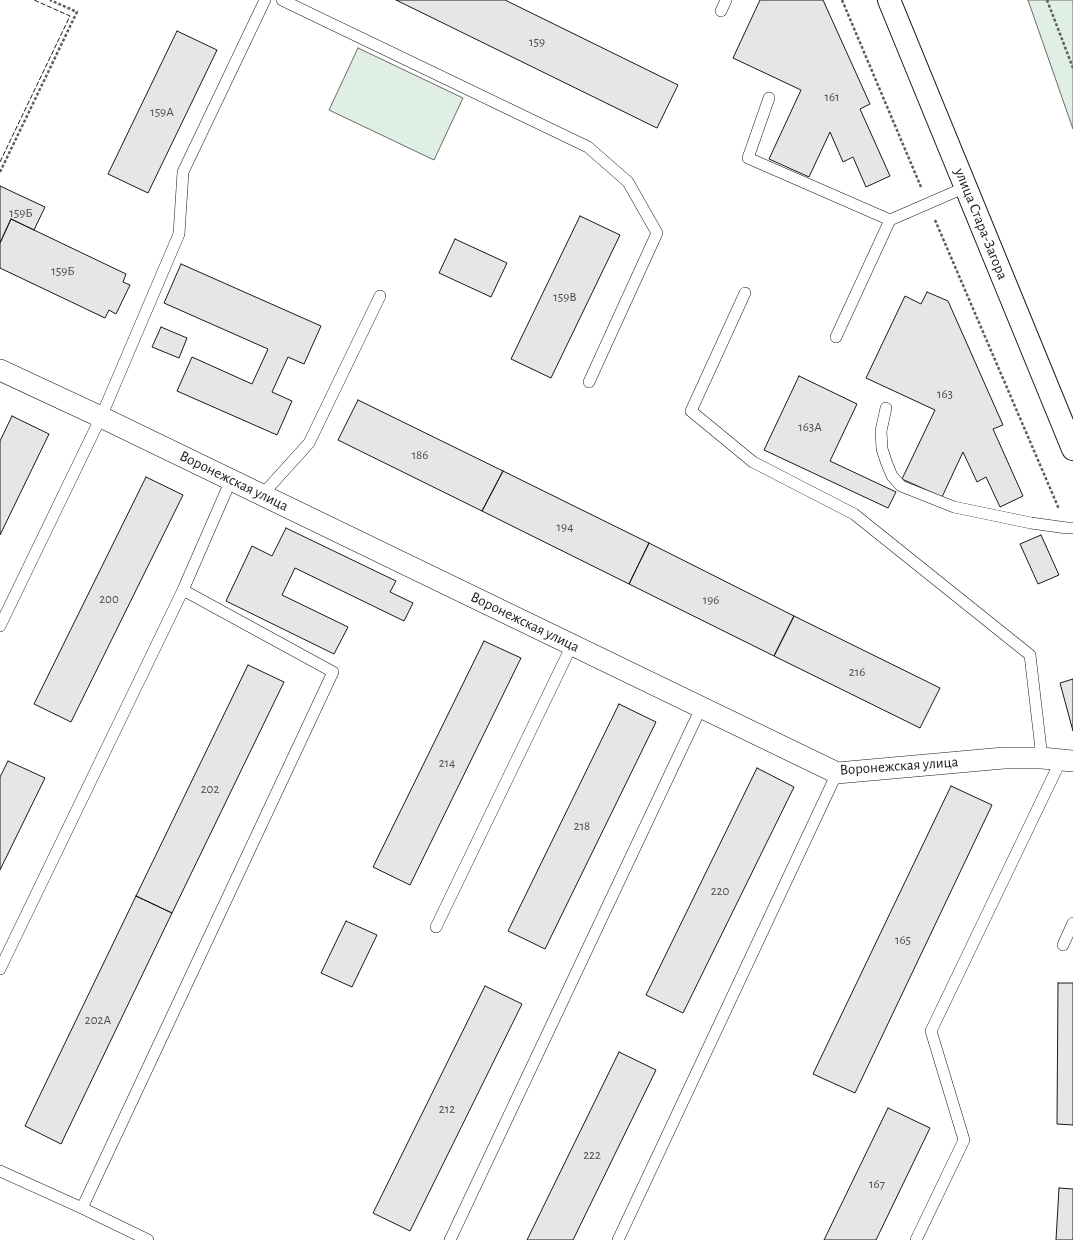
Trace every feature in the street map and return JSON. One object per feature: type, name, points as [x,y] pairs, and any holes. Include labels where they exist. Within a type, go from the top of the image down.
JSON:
[{"type":"main road","name":"улица Стара-Загора","points":[[889,0],[1073,448]]},
{"type":"street","name":"Воронежская улица","points":[[0,370],[101,417],[837,773],[1004,758],[1059,759]]},
{"type":"lane","points":[[0,626],[101,417],[179,234],[183,172],[265,0]]},
{"type":"lane","points":[[282,0],[300,4],[588,147],[628,182],[657,233],[589,382]]},
{"type":"lane","points":[[721,11],[726,0]]},
{"type":"lane","points":[[769,98],[748,158],[890,220]]},
{"type":"lane","points":[[836,337],[890,220],[966,187]]},
{"type":"lane","points":[[745,293],[691,411],[753,462],[854,514],[1030,655],[1059,759],[931,1031],[964,1140],[916,1240]]},
{"type":"lane","points":[[262,495],[309,443],[380,296]]},
{"type":"lane","points":[[886,408],[881,431],[882,449],[892,476],[901,486],[954,507],[1023,521],[1070,528]]},
{"type":"lane","points":[[0,969],[183,590],[231,480]]},
{"type":"lane","points":[[82,1208],[333,672],[183,590]]},
{"type":"lane","points":[[436,927],[572,645]]},
{"type":"lane","points":[[450,1240],[701,708]]},
{"type":"lane","points":[[618,1240],[837,773]]},
{"type":"lane","points":[[1063,945],[1073,923]]},
{"type":"lane","points":[[0,1170],[82,1208],[134,1237],[148,1240]]},
{"type":"path","points":[[0,172],[77,12],[50,0]]},
{"type":"path","points":[[842,0],[928,203],[1070,528]]},
{"type":"path","points":[[1047,0],[1073,68]]},
{"type":"green space","points":[[1028,0],[1073,0],[1073,129]]},
{"type":"green space","points":[[358,48],[463,98],[434,160],[329,110]]},
{"type":"building","points":[[396,0],[505,0],[678,85],[657,128]]},
{"type":"building","points":[[760,0],[823,0],[870,104],[860,109],[890,176],[866,187],[853,157],[843,162],[830,132],[809,177],[769,159],[801,90],[733,58]]},
{"type":"building","points":[[177,31],[217,50],[148,193],[108,174]]},
{"type":"building","points":[[0,186],[45,207],[34,230],[11,219],[0,243]]},
{"type":"building","points":[[580,216],[620,235],[551,378],[511,359]]},
{"type":"building","points":[[11,219],[126,274],[123,282],[130,285],[116,314],[109,310],[105,318],[0,268],[0,243]]},
{"type":"building","points":[[455,239],[507,263],[491,297],[439,273]]},
{"type":"building","points":[[181,264],[321,326],[304,364],[288,357],[272,392],[292,401],[277,435],[177,391],[192,357],[252,384],[268,349],[164,303]]},
{"type":"building","points":[[927,292],[948,301],[1003,425],[993,429],[1023,496],[1000,507],[986,477],[977,482],[963,452],[942,497],[902,479],[935,410],[866,378],[905,296],[921,304]]},
{"type":"building","points":[[161,327],[187,338],[179,358],[152,347]]},
{"type":"building","points":[[799,376],[857,404],[830,461],[896,492],[888,508],[764,450]]},
{"type":"building","points":[[358,400],[503,471],[482,511],[338,440]]},
{"type":"building","points":[[12,416],[49,434],[0,535],[0,441]]},
{"type":"building","points":[[503,471],[649,543],[629,584],[482,511]]},
{"type":"building","points":[[146,477],[183,495],[71,722],[34,704]]},
{"type":"building","points":[[286,528],[396,581],[390,592],[413,603],[404,621],[295,568],[282,595],[348,627],[334,654],[226,601],[252,546],[272,556]]},
{"type":"building","points":[[1041,535],[1059,575],[1038,584],[1020,544]]},
{"type":"building","points":[[649,543],[794,616],[774,656],[629,584]]},
{"type":"building","points":[[794,616],[940,688],[920,728],[774,656]]},
{"type":"building","points":[[484,641],[521,658],[410,885],[373,867]]},
{"type":"building","points":[[248,665],[284,682],[172,913],[136,896]]},
{"type":"building","points":[[1073,679],[1073,731],[1060,683]]},
{"type":"building","points":[[619,704],[656,722],[545,949],[508,931]]},
{"type":"building","points":[[8,761],[45,778],[0,870],[0,777]]},
{"type":"building","points":[[757,768],[794,787],[683,1013],[646,995]]},
{"type":"building","points":[[951,786],[992,805],[855,1093],[813,1074]]},
{"type":"building","points":[[136,896],[172,913],[61,1144],[25,1126]]},
{"type":"building","points":[[346,921],[377,935],[352,987],[321,973]]},
{"type":"building","points":[[1058,983],[1073,983],[1073,1125],[1057,1124]]},
{"type":"building","points":[[485,986],[522,1004],[410,1231],[373,1213]]},
{"type":"building","points":[[619,1052],[656,1070],[573,1240],[527,1240]]},
{"type":"building","points":[[888,1108],[930,1128],[876,1240],[824,1240]]},
{"type":"building","points":[[1059,1188],[1073,1189],[1073,1240],[1056,1240]]},
{"type":"fence","points":[[0,162],[70,16],[34,0]]}]
